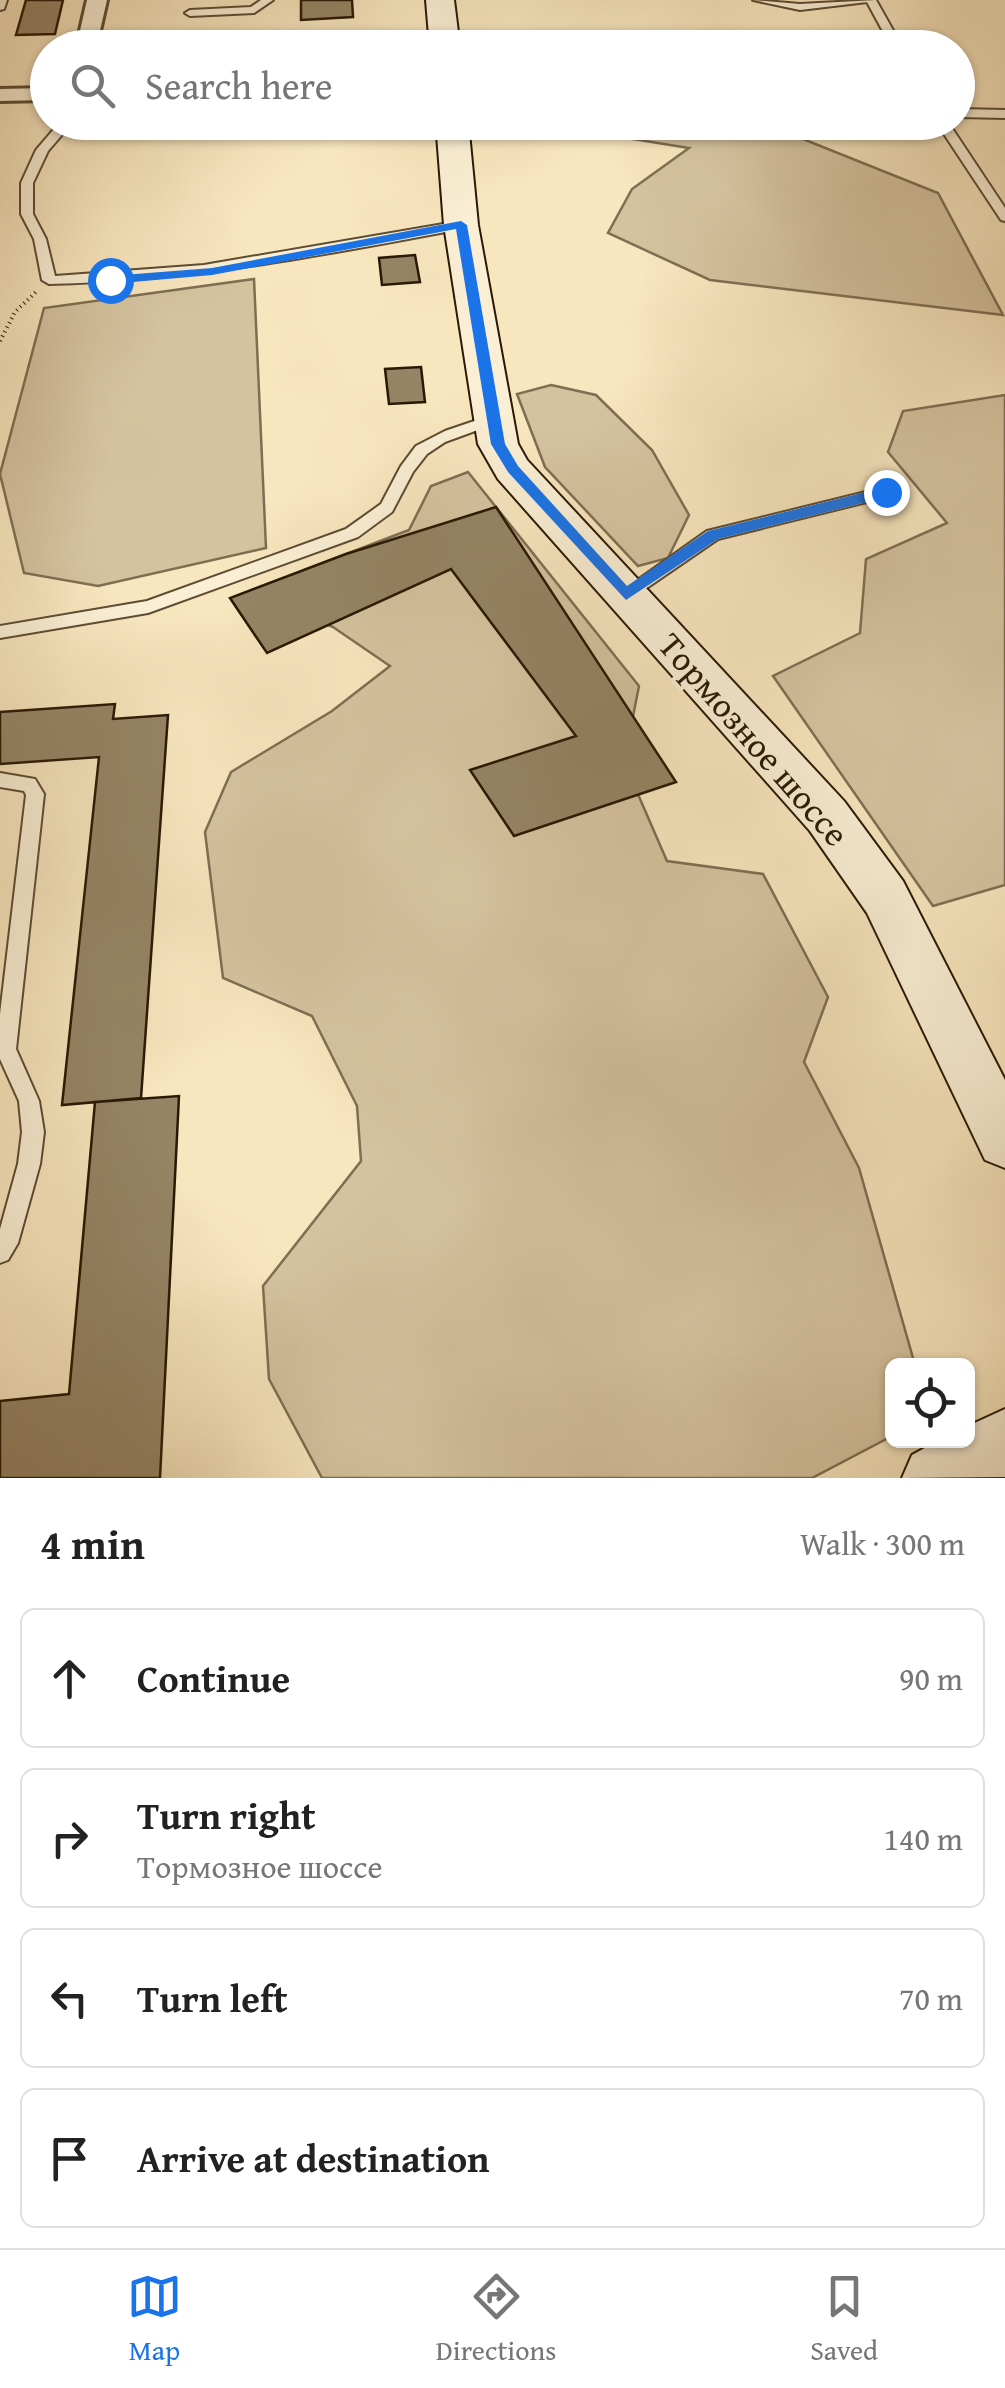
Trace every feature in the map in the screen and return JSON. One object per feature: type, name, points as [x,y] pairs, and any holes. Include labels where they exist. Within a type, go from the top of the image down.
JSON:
[{"type":"street","points":[[90,30],[97,0]]},
{"type":"street","points":[[440,0],[443,30]]},
{"type":"street","points":[[0,96],[30,95]]},
{"type":"street","name":"Тормозное шоссе","points":[[454,140],[461,225],[498,444],[512,469],[827,816],[885,897],[1005,1140]]},
{"type":"street","points":[[936,1478],[1005,1442]]},
{"type":"lane","points":[[0,7],[2,0]]},
{"type":"lane","points":[[190,13],[254,10],[262,8],[268,0]]},
{"type":"lane","points":[[758,0],[800,7],[867,0],[886,30]]},
{"type":"lane","points":[[975,114],[1005,114]]},
{"type":"lane","points":[[52,140],[42,150],[27,183],[27,214],[40,238],[48,280],[110,280],[212,271],[461,225]]},
{"type":"lane","points":[[954,140],[1005,216]]},
{"type":"lane","points":[[0,632],[148,607],[352,533],[376,521],[390,508],[416,455],[428,446],[492,420]]},
{"type":"lane","points":[[626,594],[713,535],[886,492]]},
{"type":"lane","points":[[0,780],[28,784],[35,794],[6,1028],[6,1049],[29,1102],[34,1132],[12,1227],[0,1252]]},
{"type":"path","points":[[0,341],[15,312],[48,280]]},
{"type":"shaded area","points":[[639,140],[806,140],[938,193],[1003,315],[710,280],[608,233],[632,189],[689,148]]},
{"type":"shaded area","points":[[254,279],[266,548],[98,586],[24,573],[0,474],[44,308]]},
{"type":"shaded area","points":[[551,385],[596,395],[652,450],[689,515],[668,558],[638,566],[545,467],[517,394]]},
{"type":"shaded area","points":[[1005,395],[1005,885],[933,906],[773,676],[860,633],[866,559],[947,523],[888,452],[903,411]]},
{"type":"shaded area","points":[[468,472],[639,686],[624,762],[667,861],[763,874],[828,997],[804,1062],[859,1168],[913,1358],[885,1358],[885,1440],[812,1478],[322,1478],[269,1379],[263,1286],[361,1161],[357,1106],[312,1016],[223,978],[205,832],[231,772],[332,711],[390,666],[333,627],[281,605],[304,570],[409,530],[431,486]]},
{"type":"building","points":[[26,0],[63,0],[56,30],[30,30],[30,35],[16,35]]},
{"type":"building","points":[[301,0],[352,0],[353,17],[301,20]]},
{"type":"building","points":[[415,255],[420,282],[382,285],[379,258]]},
{"type":"building","points":[[421,367],[425,402],[389,404],[385,369]]},
{"type":"building","points":[[496,507],[676,782],[514,836],[470,770],[576,736],[451,569],[267,653],[230,598],[346,554]]},
{"type":"building","points":[[115,704],[113,719],[168,715],[141,1098],[62,1105],[99,757],[0,764],[0,712]]},
{"type":"building","points":[[179,1096],[160,1478],[0,1478],[0,1401],[69,1394],[95,1102]]},
{"type":"route","points":[[110,280],[212,271],[461,225],[498,444],[512,469],[626,594],[713,535],[886,492]]}]
